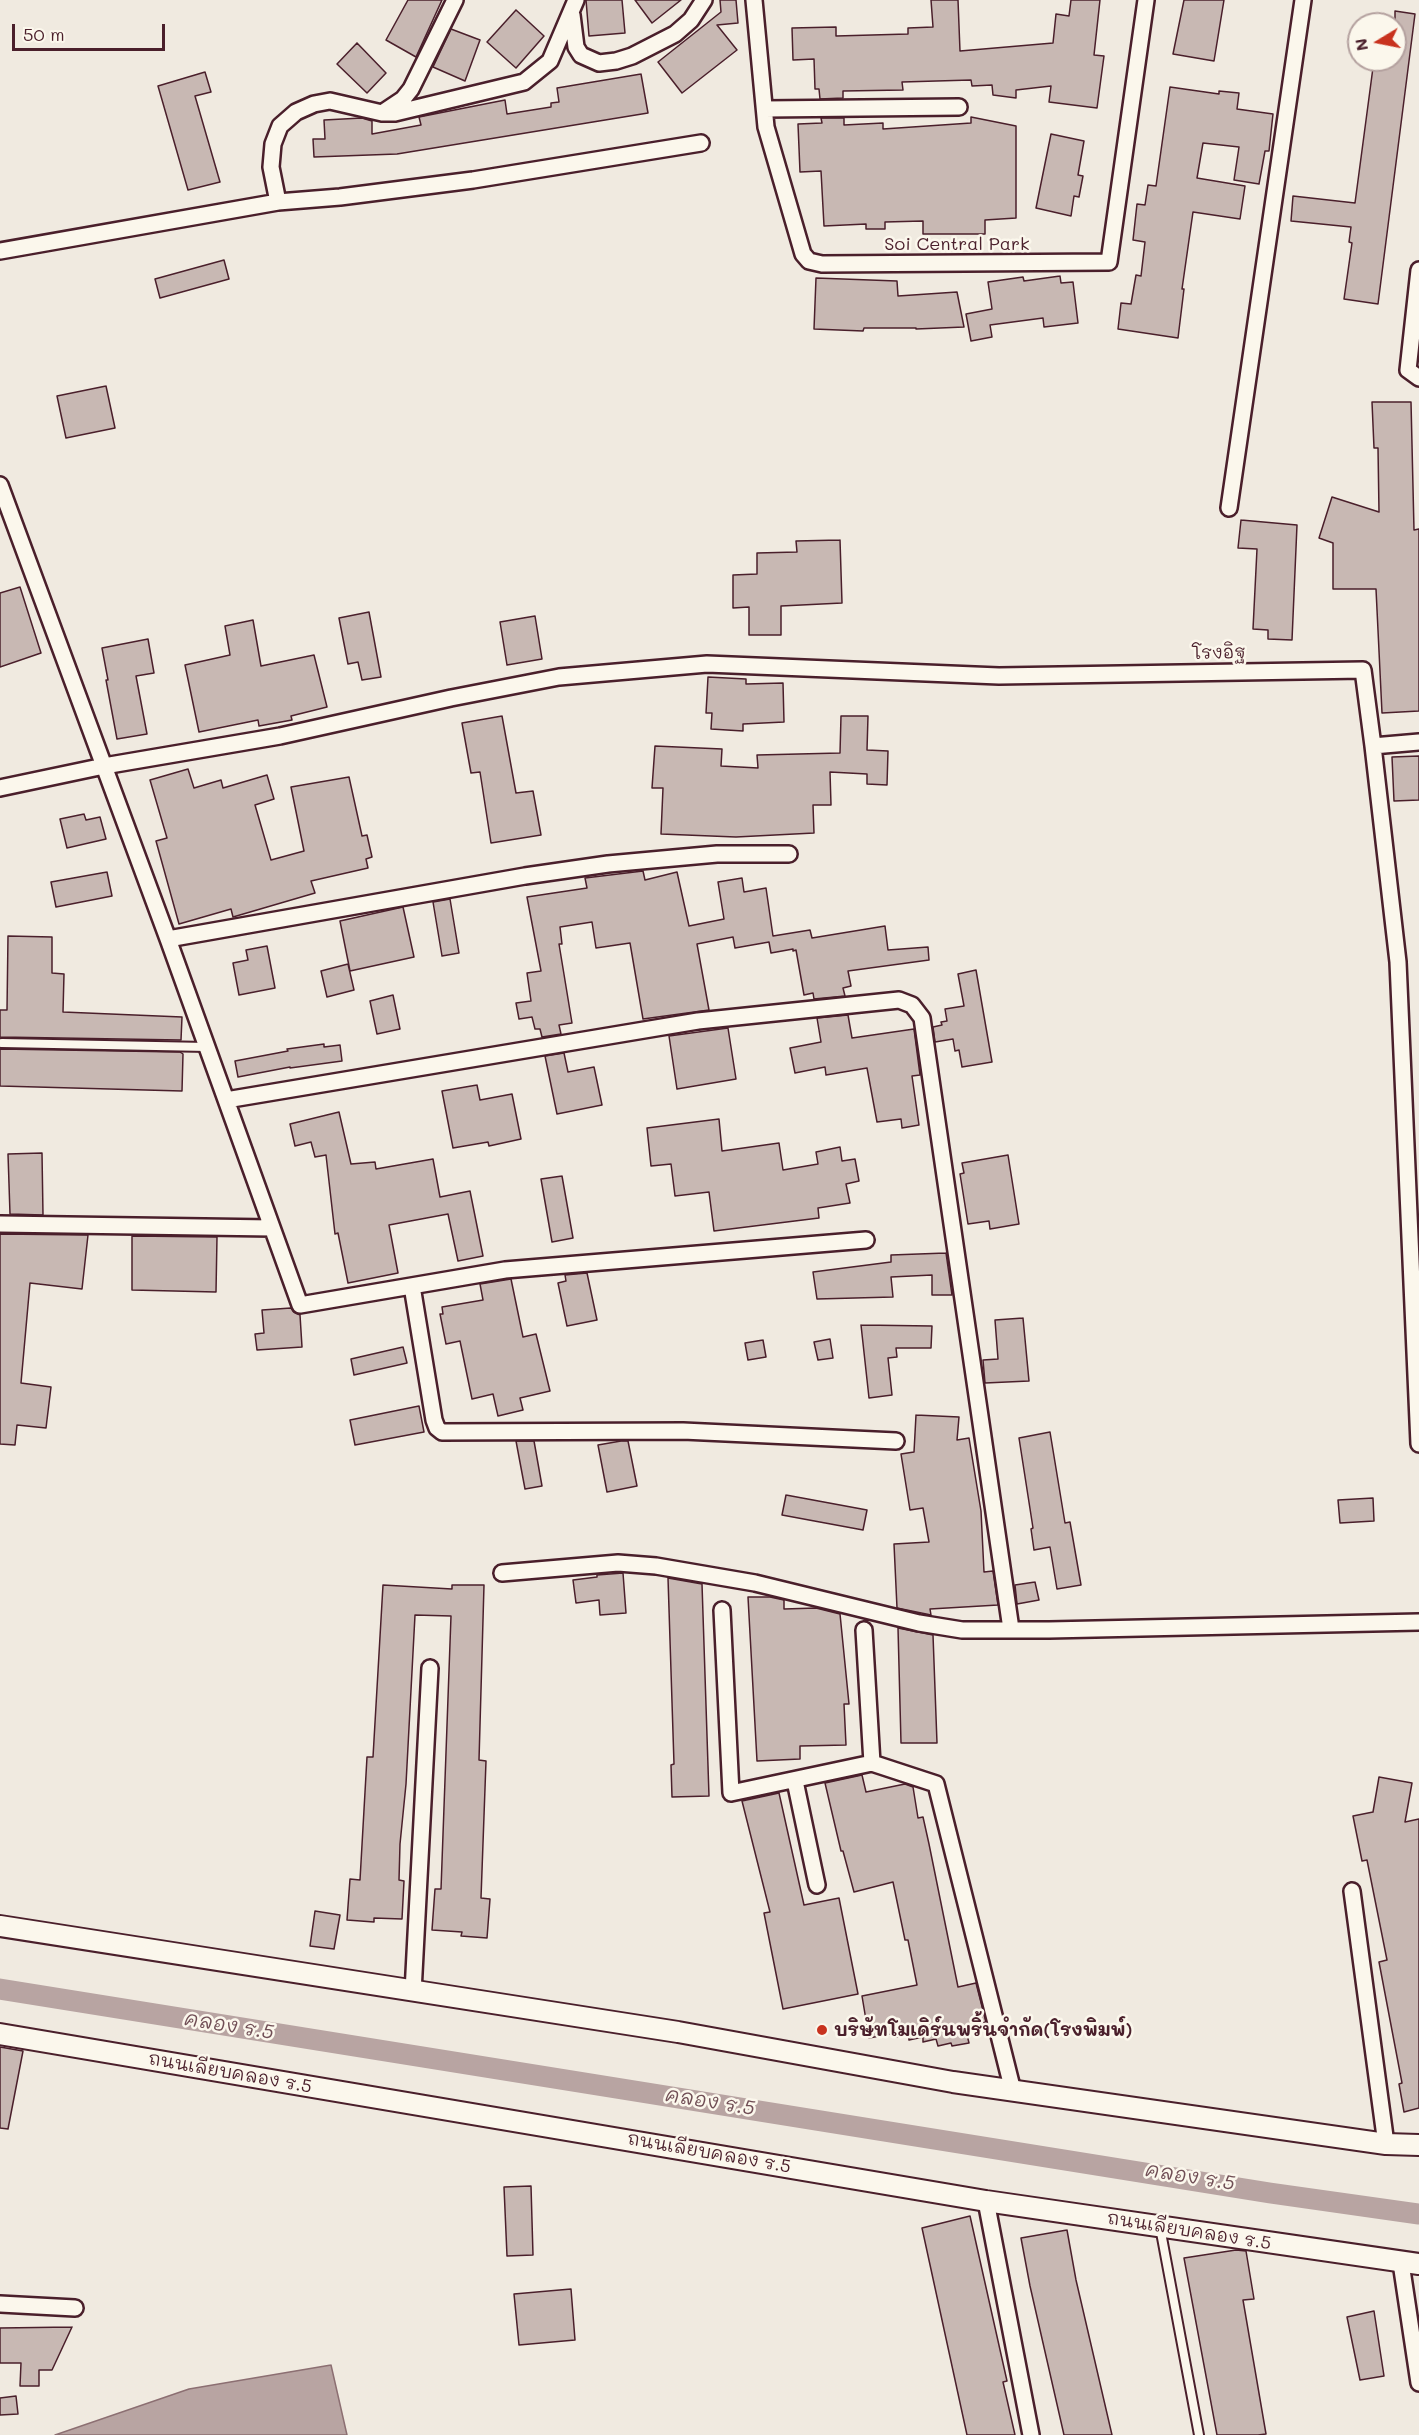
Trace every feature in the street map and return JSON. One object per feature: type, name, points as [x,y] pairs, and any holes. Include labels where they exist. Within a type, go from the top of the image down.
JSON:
[{"type":"street","points":[[382,113],[403,99],[411,89],[455,0]]},
{"type":"street","points":[[573,3],[578,51],[585,59],[599,63],[632,56],[675,34],[691,20],[704,0]]},
{"type":"street","name":"Soi Central Park","points":[[754,0],[766,127],[799,242],[805,258],[813,263],[1109,262],[1146,0]]},
{"type":"street","points":[[1229,508],[1303,0]]},
{"type":"street","points":[[278,202],[271,167],[271,154],[276,135],[286,119],[304,107],[324,102],[337,102],[382,113],[408,111],[524,82],[550,61],[566,26],[573,3]]},
{"type":"street","points":[[765,109],[959,107]]},
{"type":"street","points":[[0,251],[278,202],[473,180],[700,142]]},
{"type":"street","points":[[1419,270],[1408,370],[1419,378]]},
{"type":"street","points":[[0,485],[300,1305],[534,1266],[699,1255],[867,1240]]},
{"type":"street","name":"โรงอิฐ","points":[[104,766],[280,736],[559,677],[707,664],[999,676],[1363,670],[1373,746]]},
{"type":"street","points":[[1419,742],[1373,746],[1398,962],[1419,1444]]},
{"type":"street","points":[[0,788],[104,766]]},
{"type":"street","points":[[168,939],[502,880],[608,864],[717,854],[789,854]]},
{"type":"street","points":[[226,1100],[698,1021],[899,1000],[912,1005],[922,1018],[1011,1629]]},
{"type":"street","points":[[0,1224],[272,1228]]},
{"type":"street","points":[[412,1286],[435,1420],[437,1428],[442,1432],[683,1431],[896,1441]]},
{"type":"street","points":[[502,1573],[618,1563],[656,1566],[755,1583],[919,1623],[962,1630],[1419,1622]]},
{"type":"street","points":[[722,1610],[731,1793],[872,1763],[936,1784],[1013,2091]]},
{"type":"street","points":[[864,1630],[872,1763]]},
{"type":"street","points":[[413,1992],[430,1668]]},
{"type":"street","points":[[795,1781],[817,1885]]},
{"type":"street","points":[[1352,1891],[1386,2144]]},
{"type":"street","points":[[0,1926],[678,2032],[953,2082],[1386,2144],[1419,2145]]},
{"type":"street","name":"ถนนเลียบคลอง ร.5","points":[[0,2034],[986,2201],[1410,2264]]},
{"type":"street","points":[[986,2201],[1031,2435]]},
{"type":"street","points":[[1410,2264],[1419,2383]]},
{"type":"street","points":[[0,2304],[75,2308]]},
{"type":"lane","points":[[2,1043],[207,1047]]},
{"type":"lane","points":[[1160,2227],[1199,2435]]},
{"type":"shaded area","points":[[331,2365],[347,2435],[55,2435],[189,2389]]},
{"type":"building","points":[[408,0],[442,0],[416,57],[386,40]]},
{"type":"building","points":[[586,0],[622,0],[625,33],[589,36]]},
{"type":"building","points":[[635,0],[681,0],[652,23]]},
{"type":"building","points":[[720,0],[736,0],[738,23],[717,25],[737,50],[682,93],[658,62],[721,12]]},
{"type":"building","points":[[931,0],[958,0],[960,51],[1053,43],[1056,14],[1069,16],[1071,0],[1100,0],[1094,55],[1104,56],[1097,108],[1049,102],[1051,86],[1016,90],[1016,98],[993,95],[992,85],[972,86],[971,80],[902,82],[903,90],[843,91],[843,98],[820,99],[819,89],[815,89],[814,59],[793,60],[792,28],[836,27],[836,36],[908,34],[908,28],[933,27]]},
{"type":"building","points":[[1184,0],[1224,0],[1214,61],[1173,54]]},
{"type":"building","points":[[516,10],[544,36],[516,68],[487,42]]},
{"type":"building","points":[[1407,13],[1415,14],[1378,304],[1344,299],[1352,243],[1349,242],[1351,227],[1291,221],[1293,196],[1355,203],[1372,72],[1407,72]]},
{"type":"building","points":[[451,29],[480,40],[465,81],[433,67]]},
{"type":"building","points":[[357,43],[386,73],[367,93],[337,64]]},
{"type":"building","points":[[205,72],[211,92],[195,96],[220,182],[188,190],[158,86]]},
{"type":"building","points":[[641,74],[648,113],[397,154],[314,157],[313,139],[325,139],[324,120],[362,118],[372,121],[372,134],[421,125],[419,117],[505,100],[507,114],[551,107],[551,103],[559,102],[557,88]]},
{"type":"building","points":[[1170,87],[1219,94],[1219,91],[1239,93],[1237,109],[1273,114],[1269,151],[1265,151],[1259,184],[1234,180],[1239,147],[1203,143],[1197,178],[1245,186],[1240,219],[1193,212],[1182,289],[1184,289],[1178,338],[1118,329],[1121,303],[1131,304],[1136,275],[1141,276],[1145,242],[1133,240],[1137,204],[1145,205],[1148,185],[1156,186]]},
{"type":"building","points":[[971,117],[1016,126],[1016,218],[985,220],[985,234],[923,234],[923,221],[885,222],[885,229],[866,229],[866,224],[824,226],[821,171],[800,172],[798,124],[822,123],[821,118],[844,118],[844,125],[883,123],[883,129],[971,123]]},
{"type":"building","points":[[1051,134],[1084,141],[1078,175],[1083,176],[1079,197],[1074,196],[1071,216],[1036,208]]},
{"type":"building","points":[[224,260],[229,279],[160,298],[155,279]]},
{"type":"building","points":[[1060,276],[1061,283],[1073,282],[1078,323],[1044,327],[1043,318],[990,325],[992,337],[971,341],[966,314],[992,309],[988,282],[1023,277],[1024,281]]},
{"type":"building","points":[[816,278],[897,281],[898,296],[957,292],[964,327],[864,328],[863,331],[814,329]]},
{"type":"building","points":[[106,386],[115,428],[66,438],[57,396]]},
{"type":"building","points":[[1372,402],[1411,402],[1414,530],[1419,529],[1419,711],[1382,713],[1376,589],[1333,589],[1333,543],[1319,538],[1332,497],[1379,512],[1378,448],[1374,448]]},
{"type":"building","points":[[1241,520],[1297,525],[1292,640],[1268,639],[1268,630],[1253,629],[1257,549],[1238,548]]},
{"type":"building","points":[[840,540],[842,603],[781,606],[781,635],[749,635],[749,607],[733,608],[733,575],[757,574],[757,553],[797,552],[796,541]]},
{"type":"building","points":[[20,587],[41,653],[0,667],[0,593]]},
{"type":"building","points":[[369,612],[381,677],[362,680],[358,662],[348,664],[339,618]]},
{"type":"building","points":[[535,616],[542,659],[507,665],[500,622]]},
{"type":"building","points":[[253,620],[261,666],[314,655],[327,707],[291,716],[292,720],[259,726],[258,720],[199,732],[185,665],[230,655],[225,626]]},
{"type":"building","points":[[148,639],[154,673],[136,676],[147,734],[117,739],[102,648]]},
{"type":"building","points":[[708,677],[746,679],[746,684],[783,683],[784,722],[743,724],[743,731],[711,729],[712,713],[706,713]]},
{"type":"building","points":[[502,716],[516,793],[533,791],[541,835],[491,843],[480,772],[471,773],[462,723]]},
{"type":"building","points":[[841,716],[868,716],[867,750],[888,751],[887,785],[867,784],[867,774],[830,772],[831,805],[813,805],[814,833],[736,837],[661,834],[663,788],[652,788],[655,746],[722,749],[721,766],[758,768],[757,755],[840,753]]},
{"type":"building","points":[[1419,756],[1419,800],[1394,801],[1392,757]]},
{"type":"building","points":[[188,769],[194,788],[221,780],[223,788],[267,775],[274,799],[255,805],[271,860],[304,851],[291,787],[349,777],[362,836],[367,835],[372,857],[366,859],[368,868],[311,881],[315,893],[233,917],[231,909],[179,924],[156,841],[167,838],[150,780]]},
{"type":"building","points":[[84,814],[86,820],[100,817],[106,839],[67,848],[60,819]]},
{"type":"building","points":[[643,871],[645,880],[677,872],[689,926],[724,919],[718,882],[742,878],[744,892],[766,888],[773,936],[810,930],[812,938],[885,926],[888,950],[928,947],[929,960],[848,971],[851,986],[843,988],[845,996],[814,999],[813,993],[804,995],[796,950],[771,953],[769,942],[735,948],[733,937],[697,944],[709,1010],[643,1019],[630,943],[596,948],[592,922],[560,927],[562,944],[559,944],[572,1023],[559,1025],[561,1034],[542,1037],[540,1029],[535,1029],[532,1017],[519,1019],[516,1003],[531,1001],[527,973],[541,971],[527,897],[587,888],[585,878]]},
{"type":"building","points":[[107,872],[112,896],[56,907],[51,882]]},
{"type":"building","points":[[450,899],[459,953],[442,956],[433,902]]},
{"type":"building","points":[[403,907],[414,957],[350,971],[340,921]]},
{"type":"building","points":[[8,936],[52,937],[52,973],[64,974],[63,1012],[182,1017],[181,1040],[0,1037],[0,1010],[7,1010]]},
{"type":"building","points":[[267,946],[275,988],[239,995],[233,963],[248,960],[246,950]]},
{"type":"building","points":[[348,964],[354,990],[327,997],[321,971]]},
{"type":"building","points":[[976,970],[992,1062],[962,1067],[959,1050],[955,1051],[953,1039],[935,1042],[933,1027],[947,1021],[945,1009],[964,1006],[958,974]]},
{"type":"building","points":[[393,995],[400,1029],[377,1034],[370,1001]]},
{"type":"building","points":[[848,1015],[852,1038],[914,1029],[920,1075],[912,1076],[919,1125],[902,1128],[901,1119],[877,1122],[867,1068],[826,1075],[825,1067],[795,1073],[790,1048],[821,1042],[817,1018]]},
{"type":"building","points":[[728,1028],[736,1079],[677,1089],[669,1036]]},
{"type":"building","points":[[324,1044],[324,1047],[340,1045],[342,1061],[290,1067],[238,1077],[235,1061],[288,1051],[287,1049]]},
{"type":"building","points":[[0,1049],[180,1052],[183,1054],[182,1091],[0,1086]]},
{"type":"building","points":[[564,1053],[568,1072],[594,1067],[602,1105],[557,1114],[545,1056]]},
{"type":"building","points":[[477,1085],[480,1100],[512,1094],[521,1139],[489,1146],[488,1142],[453,1148],[442,1091]]},
{"type":"building","points":[[339,1112],[351,1164],[375,1162],[376,1169],[433,1159],[440,1197],[470,1191],[483,1256],[458,1261],[448,1214],[389,1225],[398,1273],[348,1283],[338,1233],[335,1234],[326,1155],[315,1157],[311,1142],[295,1146],[290,1124]]},
{"type":"building","points":[[719,1119],[722,1151],[779,1143],[783,1170],[818,1164],[816,1152],[840,1147],[842,1161],[855,1159],[859,1181],[846,1184],[850,1203],[818,1208],[819,1218],[714,1231],[709,1192],[675,1196],[671,1164],[651,1166],[647,1128]]},
{"type":"building","points":[[42,1153],[43,1215],[10,1214],[8,1154]]},
{"type":"building","points":[[1008,1155],[1019,1224],[990,1229],[989,1221],[968,1224],[960,1174],[964,1173],[962,1163]]},
{"type":"building","points":[[562,1176],[573,1238],[552,1242],[541,1179]]},
{"type":"building","points":[[0,1234],[88,1235],[82,1289],[30,1283],[21,1383],[51,1387],[46,1428],[17,1425],[15,1445],[0,1444]]},
{"type":"building","points":[[132,1236],[217,1237],[216,1292],[132,1290]]},
{"type":"building","points":[[946,1253],[952,1295],[932,1295],[932,1275],[891,1277],[893,1297],[817,1299],[813,1272],[891,1262],[891,1255]]},
{"type":"building","points":[[587,1273],[597,1320],[567,1326],[558,1283],[566,1281],[565,1275]]},
{"type":"building","points":[[511,1279],[523,1337],[536,1334],[550,1391],[520,1398],[523,1410],[498,1416],[493,1394],[472,1399],[460,1341],[446,1344],[440,1314],[443,1314],[442,1307],[483,1300],[480,1284]]},
{"type":"building","points":[[291,1308],[300,1315],[302,1347],[257,1350],[255,1334],[264,1333],[262,1310]]},
{"type":"building","points":[[1023,1318],[1029,1381],[985,1383],[983,1360],[998,1359],[995,1320]]},
{"type":"building","points":[[861,1325],[932,1326],[931,1348],[896,1348],[897,1357],[888,1358],[892,1395],[869,1398]]},
{"type":"building","points":[[830,1339],[833,1358],[818,1360],[814,1342]]},
{"type":"building","points":[[763,1340],[766,1357],[748,1360],[745,1343]]},
{"type":"building","points":[[403,1347],[407,1363],[354,1375],[351,1359]]},
{"type":"building","points":[[419,1406],[424,1432],[355,1445],[350,1420]]},
{"type":"building","points":[[916,1415],[959,1417],[957,1440],[969,1438],[981,1511],[984,1572],[993,1571],[998,1605],[930,1609],[931,1615],[897,1608],[894,1544],[929,1542],[923,1508],[910,1510],[901,1454],[914,1452]]},
{"type":"building","points":[[1050,1432],[1065,1523],[1070,1522],[1081,1585],[1057,1589],[1050,1547],[1034,1550],[1031,1529],[1033,1528],[1019,1438]]},
{"type":"building","points":[[516,1441],[534,1441],[542,1486],[525,1489]]},
{"type":"building","points":[[628,1441],[637,1486],[607,1492],[598,1445]]},
{"type":"building","points":[[786,1495],[867,1510],[863,1530],[782,1515]]},
{"type":"building","points":[[1373,1498],[1374,1521],[1340,1523],[1338,1500]]},
{"type":"building","points":[[623,1573],[626,1613],[600,1615],[599,1600],[576,1603],[573,1580]]},
{"type":"building","points":[[668,1578],[702,1584],[709,1796],[672,1797],[671,1765],[674,1764]]},
{"type":"building","points":[[1035,1582],[1039,1600],[1017,1604],[1015,1585]]},
{"type":"building","points":[[383,1585],[452,1589],[452,1585],[484,1585],[479,1760],[486,1761],[481,1898],[490,1899],[487,1938],[461,1936],[462,1932],[432,1930],[435,1889],[441,1889],[451,1616],[415,1615],[406,1784],[400,1844],[399,1880],[404,1881],[402,1919],[374,1918],[374,1922],[347,1920],[350,1879],[360,1880],[367,1757],[373,1757]]},
{"type":"building","points":[[748,1597],[770,1597],[784,1600],[784,1609],[816,1608],[840,1614],[849,1704],[844,1704],[846,1745],[800,1746],[800,1759],[757,1761]]},
{"type":"building","points":[[898,1628],[933,1635],[937,1743],[901,1743]]},
{"type":"building","points":[[862,1775],[866,1792],[905,1784],[913,1787],[918,1818],[923,1817],[958,1987],[976,1983],[986,2022],[965,2027],[969,2043],[938,2046],[936,2039],[923,2042],[923,2037],[909,2040],[908,2034],[897,2037],[896,2033],[869,2038],[862,1996],[917,1985],[893,1882],[854,1892],[843,1851],[841,1851],[825,1783]]},
{"type":"building","points":[[1379,1777],[1412,1783],[1405,1822],[1419,1819],[1419,2108],[1404,2112],[1399,2084],[1402,2083],[1379,1962],[1387,1960],[1367,1860],[1362,1861],[1353,1816],[1373,1812]]},
{"type":"building","points":[[779,1793],[804,1905],[839,1898],[858,1994],[783,2009],[764,1913],[770,1912],[742,1801]]},
{"type":"building","points":[[315,1911],[340,1915],[334,1949],[310,1946]]},
{"type":"building","points":[[0,2047],[23,2051],[8,2129],[0,2128]]},
{"type":"building","points":[[531,2186],[533,2255],[507,2256],[504,2187]]},
{"type":"building","points":[[970,2216],[1007,2381],[1003,2382],[1015,2435],[967,2435],[922,2228]]},
{"type":"building","points":[[1067,2230],[1076,2280],[1112,2435],[1064,2435],[1030,2286],[1021,2238]]},
{"type":"building","points":[[1236,2250],[1246,2251],[1254,2299],[1243,2300],[1266,2434],[1217,2435],[1184,2258]]},
{"type":"building","points":[[571,2289],[575,2340],[519,2345],[514,2294]]},
{"type":"building","points":[[1374,2311],[1384,2376],[1360,2380],[1347,2317]]},
{"type":"building","points":[[72,2327],[52,2370],[39,2370],[39,2386],[20,2386],[21,2363],[0,2363],[0,2328]]},
{"type":"building","points":[[16,2396],[18,2414],[0,2415],[0,2398]]},
{"type":"waterway","name":"คลอง ร.5","points":[[0,1989],[1270,2193],[1419,2214]]},
{"type":"place","name":"บริษัทโมเดิร์นพริ้นจำกัด(โรงพิมพ์)","points":[[822,2030]]}]
